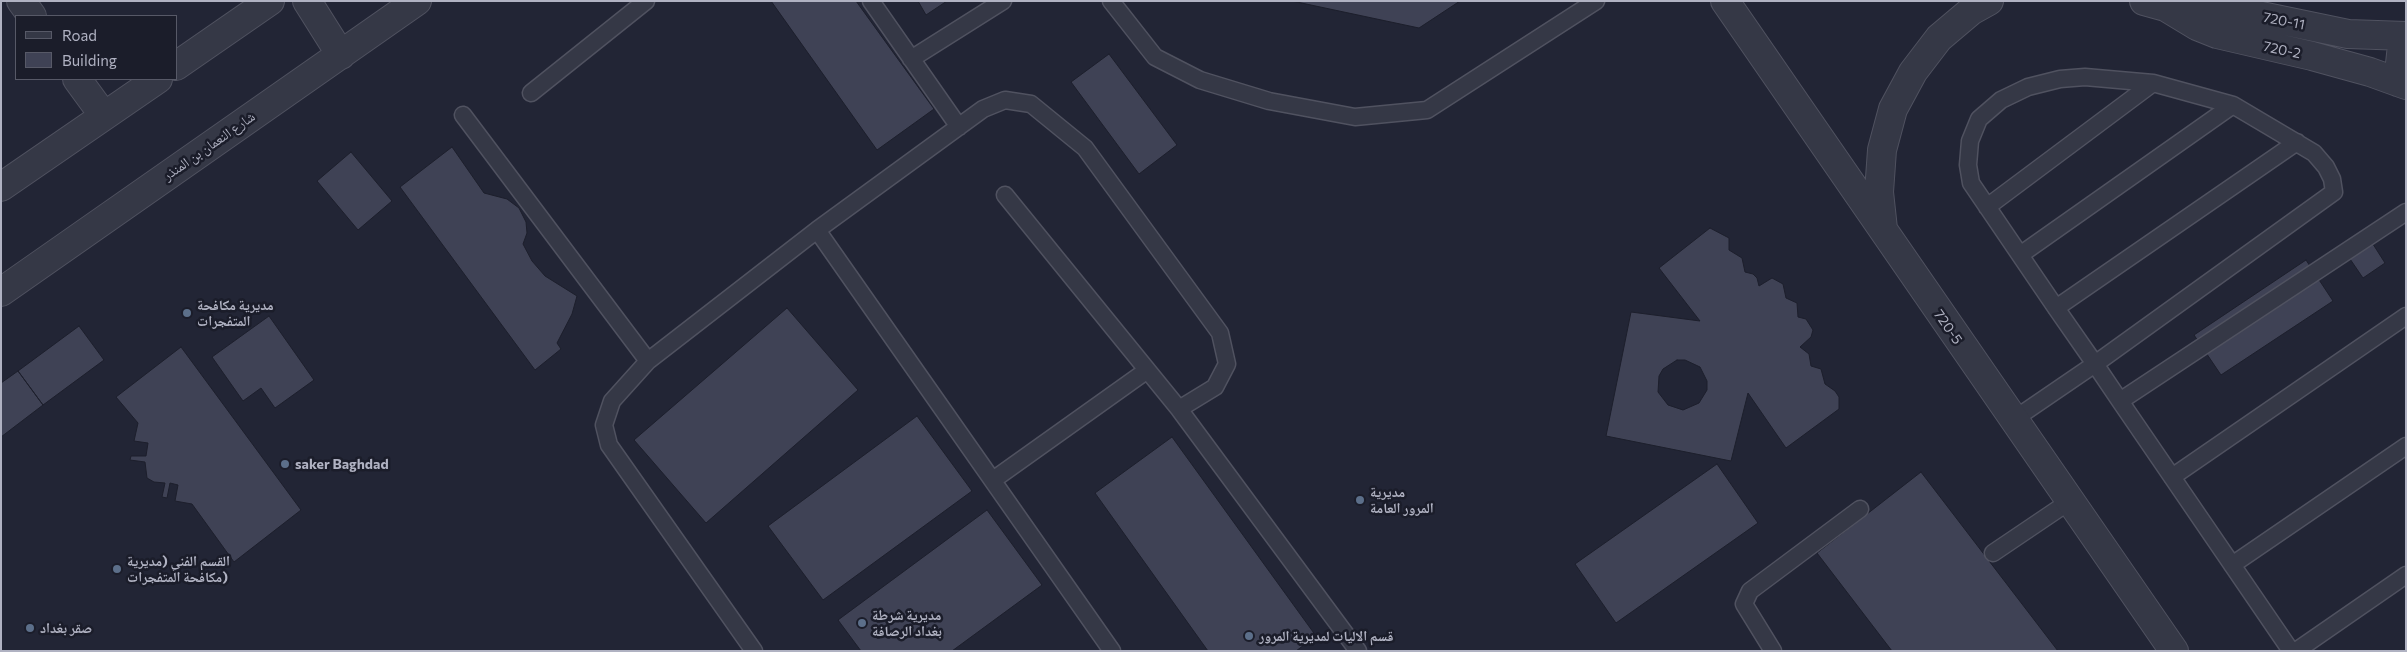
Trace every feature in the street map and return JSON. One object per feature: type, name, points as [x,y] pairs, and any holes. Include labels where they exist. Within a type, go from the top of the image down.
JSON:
[{"type":"street","points":[[21,1],[31,15]]},
{"type":"street","points":[[178,65],[270,1]]},
{"type":"street","points":[[307,1],[341,55]]},
{"type":"street","name":"شارع النعمان بن المنذر","points":[[1,292],[418,1]]},
{"type":"street","name":"720-5","points":[[1724,1],[2174,651]]},
{"type":"street","points":[[1884,234],[1879,192],[1882,150],[1893,109],[1913,72],[1938,38],[1971,11],[1989,1]]},
{"type":"street","name":"720-11","points":[[2153,4],[2223,8],[2348,34],[2404,36]]},
{"type":"street","name":"720-2","points":[[2153,4],[2216,34],[2312,56],[2402,83]]},
{"type":"street","points":[[2402,83],[2404,36]]},
{"type":"street","points":[[79,80],[104,116]]},
{"type":"street","points":[[1,187],[157,80]]},
{"type":"lane","points":[[531,92],[646,1]]},
{"type":"lane","points":[[871,1],[959,127]]},
{"type":"lane","points":[[911,59],[1003,1]]},
{"type":"lane","points":[[1111,1],[1155,57],[1200,80],[1269,101],[1355,117],[1427,110],[1596,1]]},
{"type":"lane","points":[[2013,420],[2095,364],[2334,192],[2332,179],[2326,167],[2314,153],[2233,106],[2153,83],[2085,77],[2060,79],[2028,87],[2001,100],[1979,119],[1970,142],[1968,165],[1971,183],[2056,308],[2095,364],[2232,564],[2291,651]]},
{"type":"lane","points":[[1987,207],[2153,83]]},
{"type":"lane","points":[[754,651],[609,445],[604,425],[612,401],[648,361],[817,230],[983,109],[1005,100],[1031,104],[1085,148],[1220,333],[1227,364],[1215,387],[1179,409]]},
{"type":"lane","points":[[2020,255],[2233,106]]},
{"type":"lane","points":[[463,115],[648,361]]},
{"type":"lane","points":[[2056,308],[2297,142]]},
{"type":"lane","points":[[1005,195],[1146,371],[1179,409],[1358,651]]},
{"type":"lane","points":[[2120,401],[2406,212]]},
{"type":"lane","points":[[817,230],[1112,651]]},
{"type":"lane","points":[[2172,477],[2406,316]]},
{"type":"lane","points":[[992,480],[1146,371]]},
{"type":"lane","points":[[2232,564],[2406,446]]},
{"type":"lane","points":[[1993,553],[2070,501]]},
{"type":"lane","points":[[1773,651],[1744,604],[1750,591],[1860,509]]},
{"type":"lane","points":[[2296,651],[2406,575]]},
{"type":"building","points":[[771,1],[856,1],[934,109],[877,150]]},
{"type":"building","points":[[918,1],[947,1],[926,15]]},
{"type":"building","points":[[1292,1],[1460,1],[1419,28]]},
{"type":"building","points":[[1109,54],[1177,145],[1139,174],[1071,82]]},
{"type":"building","points":[[452,147],[484,193],[507,199],[519,208],[526,222],[527,233],[523,244],[532,261],[545,276],[577,296],[572,314],[557,343],[561,349],[535,370],[400,187]]},
{"type":"building","points":[[351,152],[392,201],[358,230],[317,181]]},
{"type":"building","points":[[1710,228],[1729,238],[1729,250],[1742,258],[1745,272],[1753,274],[1757,278],[1759,286],[1772,278],[1783,284],[1786,298],[1797,303],[1798,317],[1806,319],[1813,330],[1811,337],[1800,347],[1809,354],[1811,366],[1821,369],[1825,384],[1835,391],[1839,397],[1839,409],[1786,448],[1748,393],[1731,461],[1606,436],[1631,312],[1700,321],[1659,268]],"holes":[[[1677,360],[1685,360],[1700,367],[1707,381],[1707,390],[1699,403],[1683,410],[1668,405],[1658,392],[1659,376],[1663,369]]]},
{"type":"building","points":[[2371,241],[2385,263],[2363,278],[2348,256]]},
{"type":"building","points":[[2306,260],[2333,301],[2221,375],[2194,335]]},
{"type":"building","points":[[787,308],[858,390],[706,523],[634,440]]},
{"type":"building","points":[[269,316],[314,380],[275,408],[261,388],[243,401],[212,357]]},
{"type":"building","points":[[79,326],[104,360],[43,405],[18,371]]},
{"type":"building","points":[[181,347],[301,510],[234,562],[192,504],[175,501],[178,485],[170,483],[167,498],[162,497],[165,483],[154,482],[147,478],[145,462],[130,460],[131,456],[146,456],[148,443],[134,441],[138,423],[116,397]]},
{"type":"building","points":[[18,371],[43,405],[1,437],[1,383]]},
{"type":"building","points":[[917,416],[972,491],[823,600],[768,526]]},
{"type":"building","points":[[1172,437],[1316,636],[1296,651],[1208,651],[1095,493]]},
{"type":"building","points":[[1717,464],[1758,523],[1616,623],[1575,564]]},
{"type":"building","points":[[1921,472],[2058,651],[1892,651],[1817,553]]},
{"type":"building","points":[[987,510],[1042,585],[952,651],[861,651],[838,620]]},
{"type":"place","name":"مديرية مكافحة المتفجرات","points":[[187,313]]},
{"type":"place","name":"saker Baghdad","points":[[285,464]]},
{"type":"place","name":"مديرية المرور العامة","points":[[1360,500]]},
{"type":"place","name":"القسم الفني (مديرية مكافحة المتفجرات)","points":[[117,569]]},
{"type":"place","name":"مديرية شرطة بغداد الرصافة","points":[[862,623]]},
{"type":"place","name":"صقر بغداد","points":[[30,628]]},
{"type":"place","name":"قسم الاليات لمديرية المرور","points":[[1249,636]]}]
